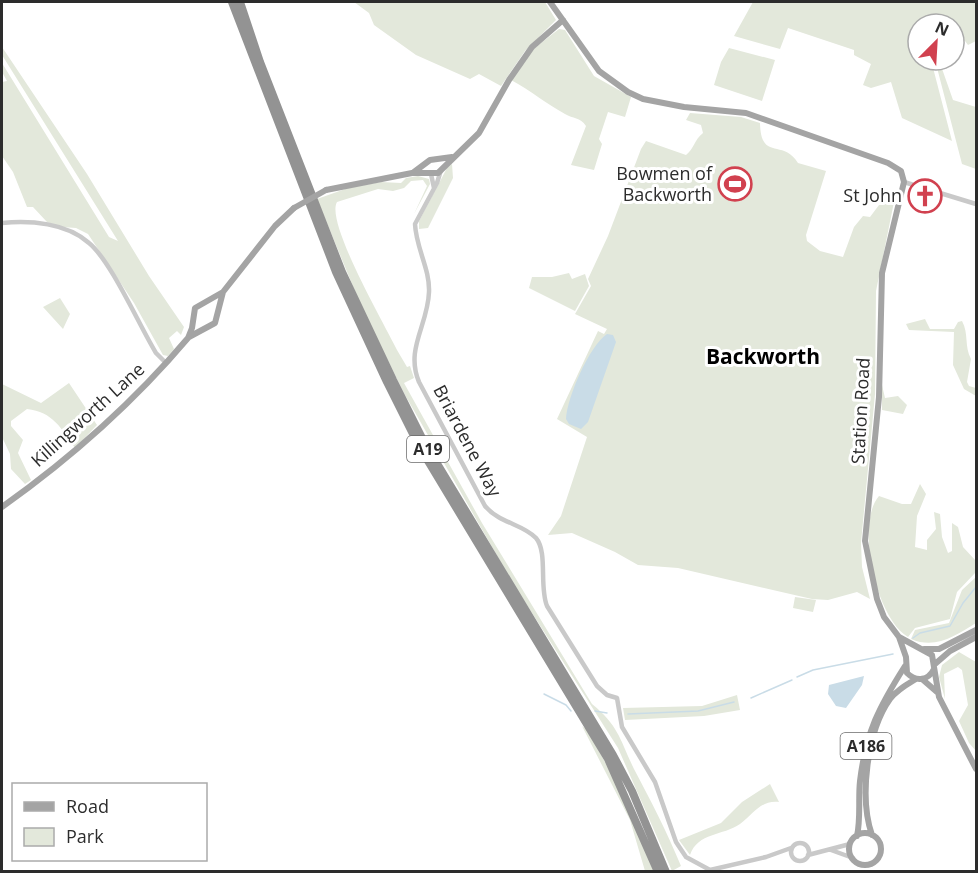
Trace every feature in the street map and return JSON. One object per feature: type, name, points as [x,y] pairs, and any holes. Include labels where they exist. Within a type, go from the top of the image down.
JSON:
[{"type":"highway","name":"A19","points":[[232,2],[332,263],[382,372],[419,446],[608,759],[658,872]]},
{"type":"highway","name":"A19","points":[[240,2],[260,62],[342,272],[393,380],[424,442],[614,755],[632,791],[666,872]]},
{"type":"main road","points":[[550,2],[599,71],[628,92],[643,99],[684,107],[750,114],[893,165],[901,171],[904,182]]},
{"type":"main road","points":[[188,338],[215,323],[224,292],[275,226],[294,208],[326,190],[412,173],[437,174],[479,132],[527,54],[563,20]]},
{"type":"main road","points":[[412,173],[434,159],[453,157]]},
{"type":"main road","points":[[434,159],[440,162],[441,170]]},
{"type":"main road","points":[[426,163],[426,170],[430,174]]},
{"type":"main road","name":"Station Road","points":[[899,636],[884,616],[877,599],[865,541],[879,397],[882,273],[904,182]]},
{"type":"main road","points":[[188,338],[195,308],[224,292]]},
{"type":"main road","points":[[205,303],[213,305],[218,312]]},
{"type":"main road","points":[[193,319],[197,325],[204,328]]},
{"type":"main road","name":"Killingworth Lane","points":[[2,507],[68,458],[134,398],[188,338]]},
{"type":"main road","points":[[899,636],[906,657],[921,649],[939,649],[976,630]]},
{"type":"main road","points":[[899,636],[932,656],[937,692],[976,769]]},
{"type":"main road","name":"A186","points":[[872,872],[881,847],[872,834],[866,812],[866,791],[877,728],[890,700],[919,679],[930,675],[934,667],[950,651],[976,637]]},
{"type":"main road","name":"A186","points":[[857,836],[861,776],[871,727],[880,704],[904,666],[906,657]]},
{"type":"main road","points":[[904,666],[907,673],[937,692]]},
{"type":"main road","points":[[862,872],[850,844],[857,836],[872,834]]},
{"type":"main road","points":[[855,860],[867,864],[875,861]]},
{"type":"street","name":"Briardene Way","points":[[441,170],[415,224],[429,290],[414,350],[417,377],[485,506],[500,519],[530,534],[538,541],[542,559],[543,594],[547,606],[597,686],[607,695],[617,698],[622,727],[655,782],[676,842],[683,854],[703,868],[710,870],[776,854]]},
{"type":"street","points":[[430,174],[434,188]]},
{"type":"street","points":[[904,182],[976,204]]},
{"type":"street","points":[[2,223],[53,226],[89,243],[105,262],[156,353],[166,363]]},
{"type":"street","points":[[776,854],[797,843],[820,850],[831,850],[850,844]]},
{"type":"street","points":[[806,845],[808,855]]},
{"type":"street","points":[[791,848],[792,857]]},
{"type":"street","points":[[776,854],[800,861],[820,850]]},
{"type":"street","points":[[831,850],[855,860]]},
{"type":"green space","points":[[354,2],[545,2],[556,20],[525,51],[501,86],[479,74],[470,79],[416,55],[374,25],[369,13]]},
{"type":"green space","points":[[753,2],[976,2],[976,41],[968,45],[966,42],[966,12],[906,12],[906,72],[934,72],[952,141],[902,118],[891,82],[871,88],[863,85],[871,64],[854,55],[854,50],[788,28],[780,49],[734,36]]},
{"type":"green space","points":[[559,29],[565,30],[594,76],[631,97],[625,117],[608,112],[599,139],[602,144],[594,170],[571,165],[586,126],[584,123],[568,116],[511,80],[532,50]]},
{"type":"green space","points":[[2,47],[87,174],[149,276],[184,327],[181,335],[177,331],[169,338],[174,349],[168,356],[163,355],[134,303],[88,234],[76,228],[62,227],[47,222],[33,207],[27,207],[13,172],[2,156],[2,82],[7,81],[2,72],[2,63],[109,237],[118,241],[2,55]]},
{"type":"green space","points":[[729,48],[775,60],[762,101],[714,85],[721,62]]},
{"type":"green space","points":[[938,72],[943,72],[953,100],[976,107],[976,169],[962,164]]},
{"type":"green space","points":[[690,113],[741,117],[760,123],[761,135],[768,146],[785,152],[798,163],[826,171],[806,235],[807,241],[820,251],[843,257],[854,227],[863,216],[870,217],[879,205],[894,202],[876,291],[875,394],[861,543],[862,567],[870,599],[857,592],[828,600],[812,599],[678,568],[638,565],[572,533],[548,535],[561,516],[587,437],[557,419],[598,331],[604,334],[607,329],[575,314],[591,286],[588,279],[608,236],[641,149],[646,141],[686,155],[703,133],[701,125],[686,120]]},
{"type":"green space","points":[[452,164],[453,178],[428,228],[419,229],[419,221],[447,168]]},
{"type":"green space","points":[[418,176],[429,179],[430,184],[414,214],[427,186],[423,180],[411,181],[404,188],[393,191],[378,189],[337,202],[336,213],[340,230],[358,274],[397,350],[407,367],[410,366],[414,378],[404,383],[482,523],[592,704],[608,719],[618,734],[681,866],[672,871],[618,748],[511,580],[405,395],[364,313],[317,199],[348,188],[381,182],[401,183],[406,178]]},
{"type":"green space","points":[[569,273],[572,279],[585,274],[589,286],[575,311],[529,288],[532,277],[552,277]]},
{"type":"green space","points":[[60,298],[70,314],[63,329],[43,307]]},
{"type":"green space","points":[[925,319],[930,329],[954,329],[958,322],[962,321],[971,359],[967,382],[969,386],[976,388],[976,396],[964,389],[953,365],[954,332],[909,330],[906,324]]},
{"type":"green space","points":[[69,383],[97,425],[75,448],[56,422],[44,414],[27,409],[11,421],[11,426],[23,440],[18,453],[31,480],[25,484],[11,469],[10,454],[2,437],[2,384],[41,403]]},
{"type":"green space","points":[[882,385],[885,398],[898,396],[907,405],[903,414],[882,410]]},
{"type":"green space","points":[[920,484],[926,494],[917,516],[915,547],[927,550],[927,540],[936,529],[934,512],[940,514],[942,537],[948,553],[952,551],[952,523],[958,527],[963,547],[976,561],[976,572],[957,592],[950,619],[915,628],[908,637],[897,627],[878,592],[869,548],[869,527],[872,509],[879,496],[902,504],[911,504]]},
{"type":"green space","points":[[976,577],[976,623],[937,642],[920,642],[911,639],[915,630],[949,623],[962,590]]},
{"type":"green space","points":[[795,597],[816,600],[813,612],[793,608]]},
{"type":"green space","points":[[959,652],[976,662],[976,751],[969,743],[959,721],[968,705],[962,670],[958,667],[944,674],[945,699],[939,677],[942,665]]},
{"type":"green space","points":[[737,695],[740,710],[704,716],[625,720],[623,708],[702,706]]},
{"type":"green space","points":[[582,726],[588,731],[612,775],[655,871],[645,871],[630,820]]},
{"type":"green space","points":[[770,784],[779,802],[762,805],[740,824],[705,838],[699,842],[690,855],[679,840],[721,823],[742,802]]},
{"type":"water","points":[[607,334],[613,335],[616,342],[588,422],[581,429],[569,424],[566,419],[570,399],[586,361],[600,340]]},
{"type":"water","points":[[864,676],[862,685],[846,708],[836,706],[828,694],[829,685]]},
{"type":"waterway","points":[[913,638],[920,633],[950,626],[963,603],[976,587]]},
{"type":"waterway","points":[[797,677],[813,670],[893,654]]},
{"type":"waterway","points":[[751,698],[792,680]]},
{"type":"waterway","points":[[544,694],[566,705],[571,711]]},
{"type":"waterway","points":[[628,714],[698,711],[734,702]]},
{"type":"waterway","points":[[595,711],[607,713]]},
{"type":"place","name":"Bowmen of Backworth","points":[[735,184]]},
{"type":"place","name":"St John","points":[[925,196]]},
{"type":"district","name":"Backworth","points":[[763,357]]}]
